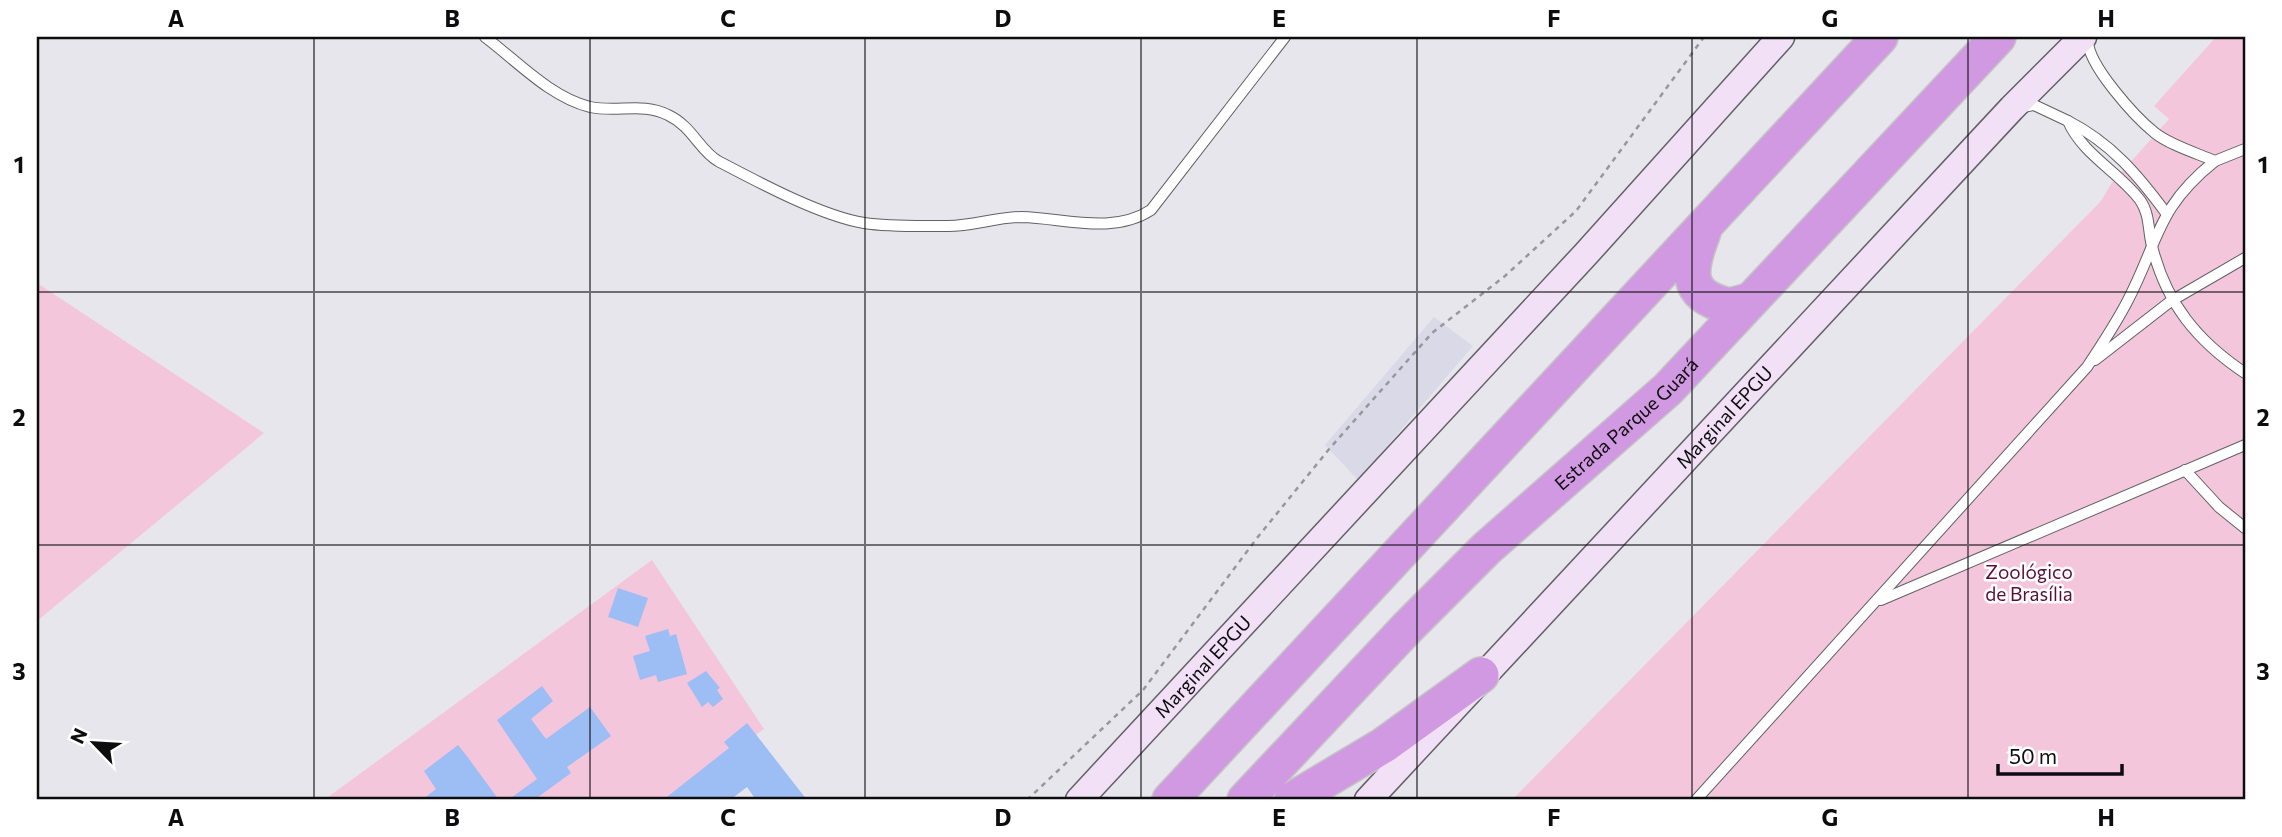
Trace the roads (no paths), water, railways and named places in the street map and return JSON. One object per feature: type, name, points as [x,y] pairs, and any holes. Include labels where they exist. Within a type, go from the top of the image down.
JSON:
[{"type":"highway","points":[[1170,800],[1881,37]]},
{"type":"highway","name":"Estrada Parque Guará","points":[[1244,800],[1397,638],[1487,548],[1668,389],[1998,37]]},
{"type":"highway","points":[[1705,228],[1692,260],[1691,279],[1698,291],[1730,306],[1749,301]]},
{"type":"highway","points":[[1292,800],[1384,745],[1481,675]]},
{"type":"street","name":"Marginal EPGU","points":[[1079,800],[1585,256],[1781,37]]},
{"type":"street","name":"Marginal EPGU","points":[[1368,800],[1481,675],[2012,108],[2083,37]]},
{"type":"lane","points":[[485,37],[561,95],[590,107],[644,107],[665,113],[692,132],[714,159],[804,202],[863,223],[951,226],[1020,217],[1110,224],[1135,220],[1150,210],[1285,37]]},
{"type":"lane","points":[[2089,37],[2088,49],[2098,71],[2155,134],[2215,161]]},
{"type":"lane","points":[[2012,108],[2034,105],[2083,128],[2135,171],[2165,213]]},
{"type":"lane","points":[[2068,121],[2075,136],[2142,202],[2152,245],[2171,301],[2195,332],[2245,373]]},
{"type":"lane","points":[[1696,800],[2087,367],[2128,301],[2165,213],[2187,186],[2215,161],[2245,149]]},
{"type":"lane","points":[[2087,367],[2171,301],[2245,258]]},
{"type":"lane","points":[[1877,602],[2245,445]]},
{"type":"lane","points":[[2185,470],[2218,507],[2245,528]]},
{"type":"park label","name":"Zoológico de Brasília","points":[[2029,583]]}]
